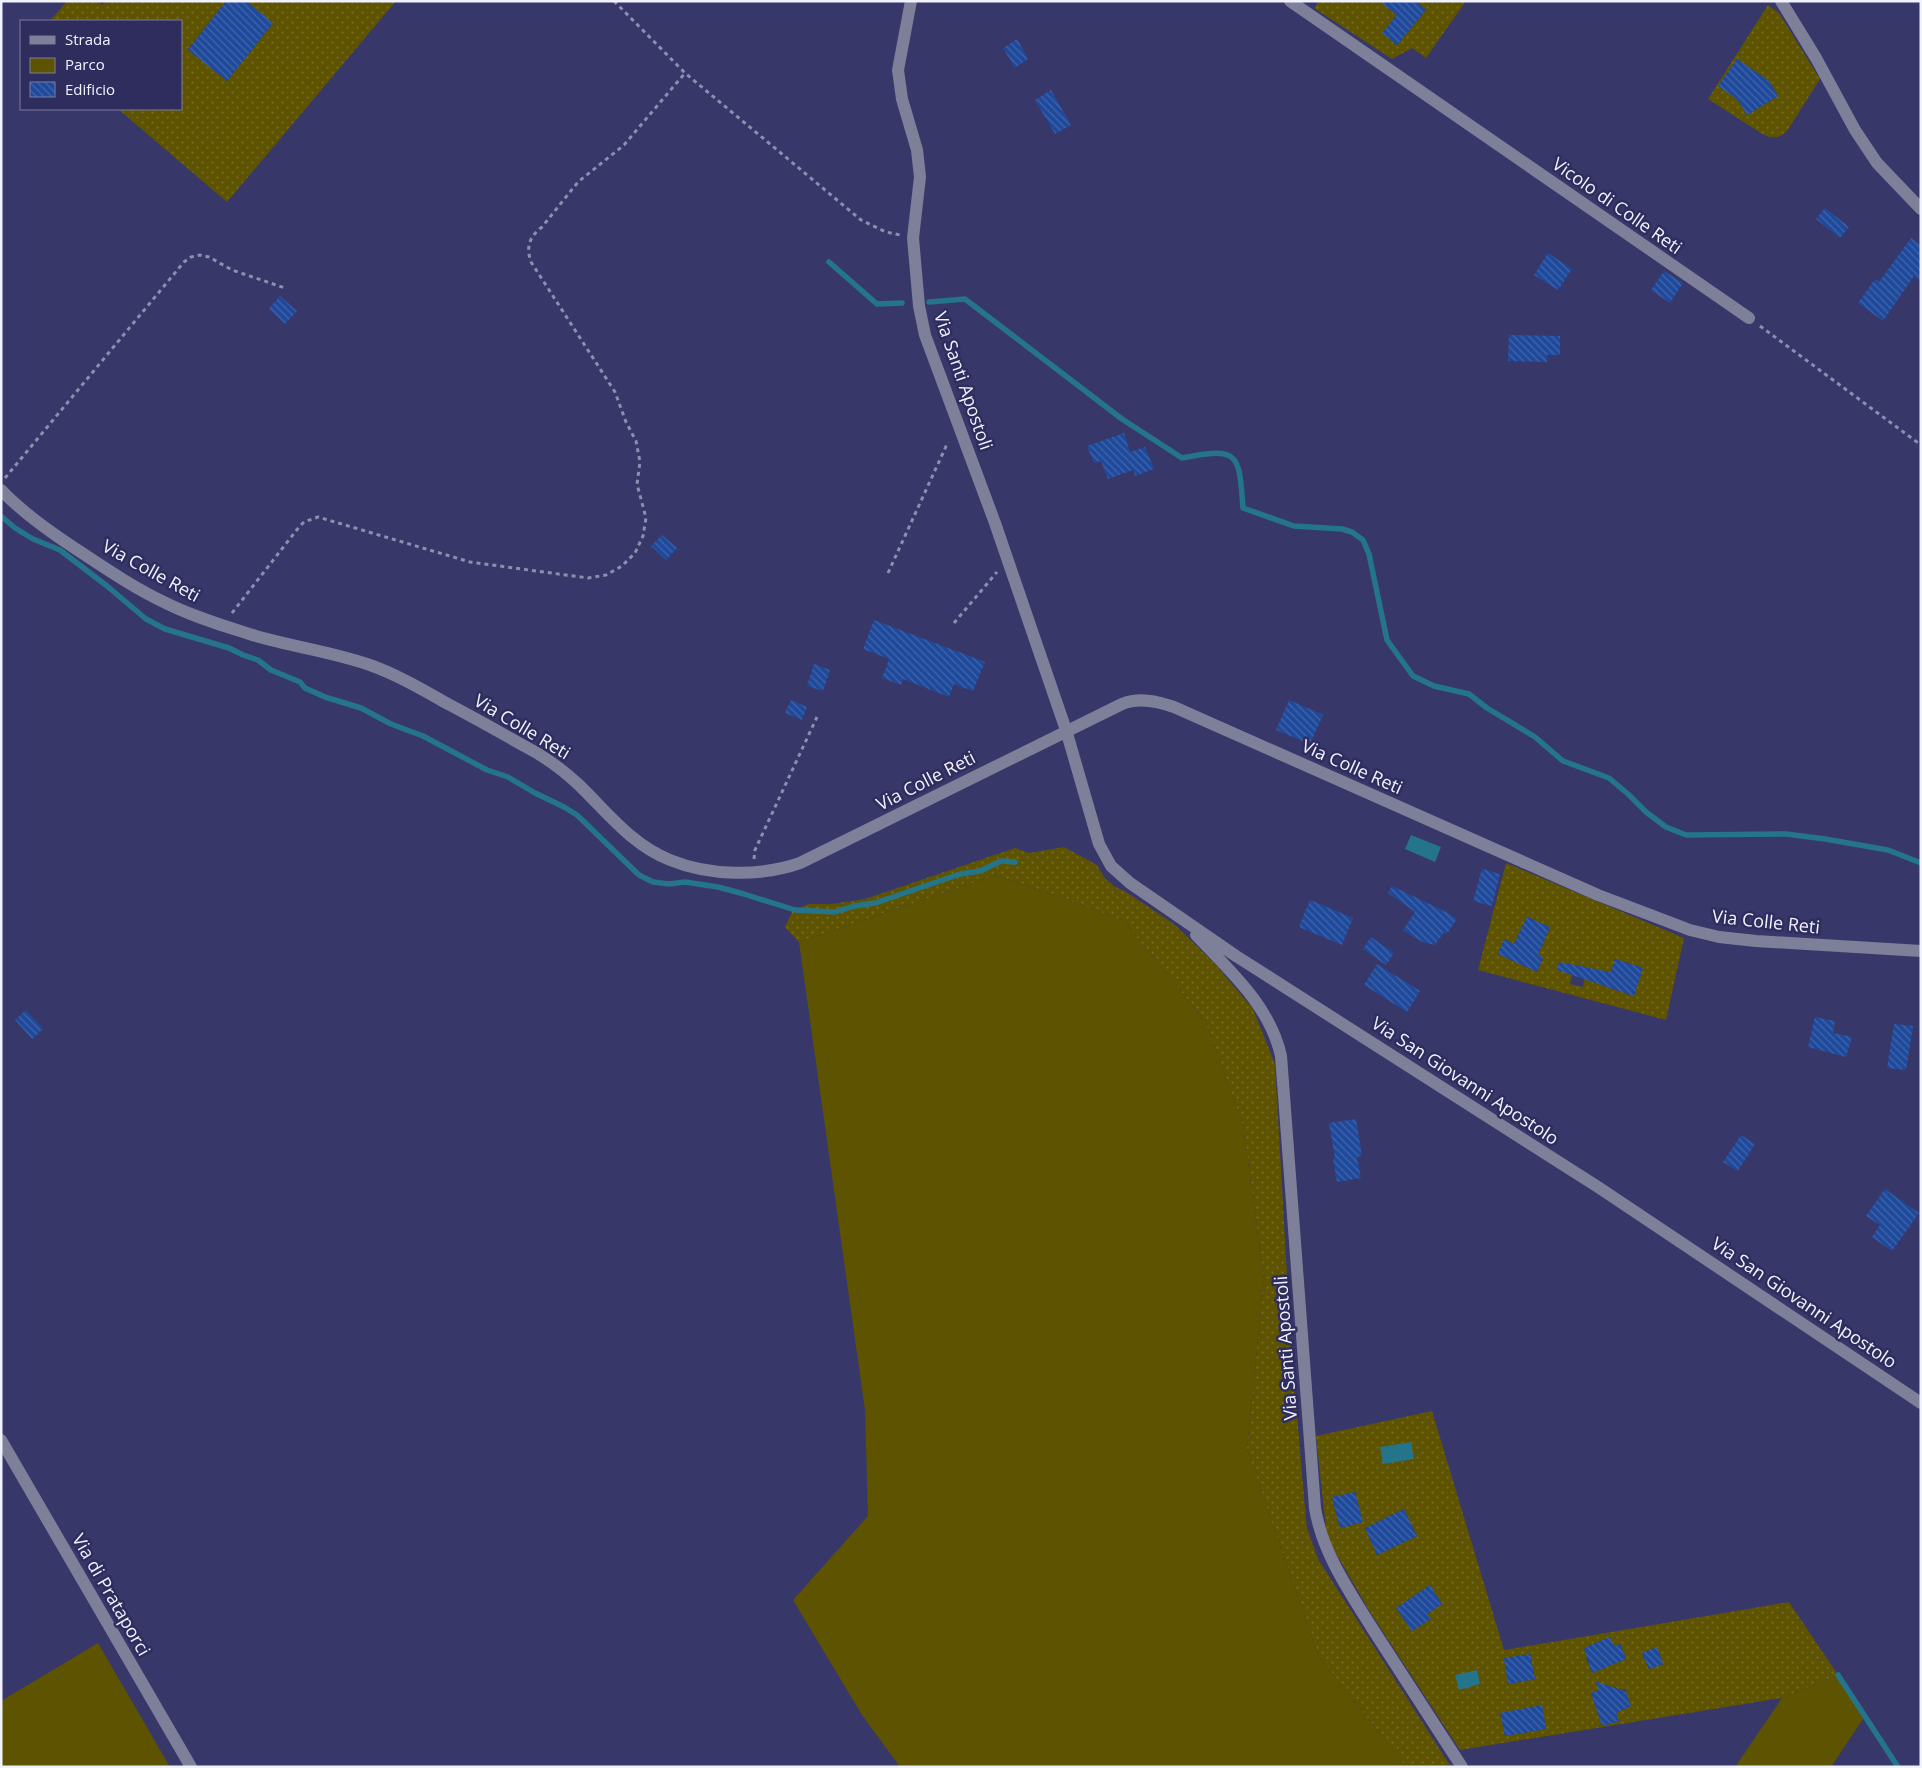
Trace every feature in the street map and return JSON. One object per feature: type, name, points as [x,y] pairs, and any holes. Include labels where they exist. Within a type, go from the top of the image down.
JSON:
[{"type":"street","name":"Via Santi Apostoli","points":[[911,1],[898,70],[902,99],[917,150],[920,177],[913,238],[919,306],[926,335],[1008,561],[1066,730]]},
{"type":"street","name":"Vicolo di Colle Reti","points":[[1290,1],[1748,318]]},
{"type":"street","points":[[1781,1],[1816,58],[1855,130],[1877,163],[1921,210]]},
{"type":"street","name":"Via Colle Reti","points":[[1,490],[34,519],[96,562],[170,605],[222,625],[267,639],[360,662],[414,685],[551,762],[580,786],[642,846],[687,866],[704,870],[730,872],[788,867],[812,858],[1066,730],[1128,702],[1139,700],[1158,702],[1174,707],[1598,896],[1690,930],[1748,941],[1921,951]]},
{"type":"street","name":"Via San Giovanni Apostolo","points":[[1066,730],[1099,844],[1111,866],[1130,883],[1183,920],[1598,1188],[1921,1403]]},
{"type":"street","name":"Via Santi Apostoli","points":[[1183,920],[1253,997],[1270,1024],[1280,1050],[1316,1508],[1322,1537],[1332,1560],[1358,1606],[1462,1767]]},
{"type":"street","name":"Via di Prataporci","points":[[1,1440],[191,1767]]},
{"type":"path","points":[[614,1],[685,73],[861,220],[886,232],[913,238]]},
{"type":"path","points":[[222,625],[299,527],[304,522],[318,517],[470,562],[588,578],[606,574],[622,566],[635,553],[643,536],[646,518],[638,484],[640,462],[636,441],[626,422],[616,392],[531,262],[528,246],[535,232],[542,227],[578,182],[624,145],[685,73]]},
{"type":"path","points":[[1,482],[184,262],[191,257],[209,257],[232,270],[284,288]]},
{"type":"path","points":[[1748,318],[1921,444]]},
{"type":"path","points":[[888,573],[952,434],[960,429]]},
{"type":"path","points":[[954,623],[989,580],[1008,561]]},
{"type":"path","points":[[758,871],[753,863],[755,850],[817,717]]},
{"type":"green space","points":[[67,1],[97,1],[102,5],[106,1],[226,1],[188,49],[227,81],[273,23],[246,1],[396,1],[227,202],[119,110],[182,110],[182,20],[51,20]]},
{"type":"green space","points":[[1319,1],[1394,1],[1388,9],[1397,15],[1382,33],[1397,45],[1426,10],[1416,1],[1466,1],[1426,58],[1412,48],[1392,59],[1314,8]]},
{"type":"green space","points":[[1768,5],[1779,13],[1820,79],[1787,131],[1776,137],[1764,135],[1708,99]],"holes":[[[1737,59],[1769,81],[1778,96],[1747,115],[1738,100]]]},
{"type":"green space","points":[[1064,847],[1097,865],[1104,877],[1114,886],[1174,924],[1215,964],[1253,1009],[1275,1064],[1291,1345],[1307,1528],[1318,1559],[1451,1767],[1406,1767],[1318,1655],[1247,1449],[1264,1279],[1243,1124],[1205,1021],[1123,920],[996,875],[799,942],[785,927],[793,910],[809,904],[832,904],[865,899],[1015,848],[1029,853]]},
{"type":"green space","points":[[1506,863],[1684,938],[1666,1020],[1478,970]],"holes":[[[1527,917],[1550,927],[1538,955],[1543,958],[1537,972],[1498,954],[1504,939],[1514,944]],[[1615,959],[1643,968],[1634,996],[1606,987]],[[1574,965],[1586,967],[1583,987],[1570,984]]]},
{"type":"green space","points":[[996,875],[1123,920],[1205,1021],[1243,1124],[1264,1279],[1247,1449],[1318,1655],[1406,1767],[900,1767],[862,1715],[793,1600],[868,1516],[865,1410],[799,942]]},
{"type":"green space","points":[[1432,1411],[1504,1650],[1789,1602],[1838,1675],[1782,1698],[1460,1750],[1370,1612],[1327,1538],[1316,1436]],"holes":[[[1355,1492],[1362,1522],[1340,1528],[1332,1498]],[[1404,1509],[1417,1536],[1377,1555],[1365,1528]],[[1430,1585],[1442,1604],[1427,1614],[1430,1619],[1412,1631],[1396,1608]],[[1610,1637],[1614,1646],[1620,1644],[1626,1658],[1592,1673],[1584,1648]],[[1657,1648],[1663,1664],[1649,1669],[1642,1653]],[[1530,1654],[1535,1679],[1508,1684],[1504,1659]],[[1610,1686],[1622,1690],[1625,1689],[1631,1706],[1616,1713],[1619,1721],[1602,1726],[1591,1693]],[[1542,1706],[1546,1729],[1505,1736],[1501,1713]]]},
{"type":"green space","points":[[98,1643],[170,1767],[1,1767],[1,1701]]},
{"type":"green space","points":[[1838,1675],[1865,1716],[1831,1767],[1735,1767],[1782,1698]]},
{"type":"water","points":[[1411,835],[1441,847],[1435,862],[1405,849]]},
{"type":"water","points":[[1411,1442],[1414,1459],[1383,1464],[1380,1447]]},
{"type":"water","points":[[1477,1670],[1480,1684],[1459,1690],[1455,1675]]},
{"type":"building","points":[[226,1],[246,1],[273,23],[227,81],[188,50]]},
{"type":"building","points":[[1379,1],[1416,1],[1426,10],[1397,45],[1382,33],[1397,15]]},
{"type":"building","points":[[1017,39],[1028,59],[1015,68],[1003,48]]},
{"type":"building","points":[[1737,59],[1769,81],[1778,96],[1747,115],[1738,100],[1718,86]]},
{"type":"building","points":[[1051,90],[1071,125],[1055,134],[1035,100]]},
{"type":"building","points":[[1825,208],[1849,227],[1840,238],[1816,219]]},
{"type":"building","points":[[1911,238],[1921,245],[1921,281],[1914,276],[1883,321],[1858,303],[1875,279],[1879,282]]},
{"type":"building","points":[[1548,253],[1572,269],[1558,290],[1534,275]]},
{"type":"building","points":[[1664,271],[1683,283],[1670,303],[1651,290]]},
{"type":"building","points":[[280,296],[297,311],[285,324],[269,309]]},
{"type":"building","points":[[1509,335],[1560,336],[1560,355],[1547,355],[1547,362],[1508,361]]},
{"type":"building","points":[[1124,433],[1130,452],[1145,447],[1154,469],[1135,476],[1133,470],[1108,479],[1101,461],[1094,463],[1087,446]]},
{"type":"building","points":[[662,535],[677,548],[666,560],[651,546]]},
{"type":"building","points":[[874,620],[985,662],[973,691],[954,684],[949,697],[903,679],[901,685],[882,678],[889,659],[863,649]]},
{"type":"building","points":[[814,664],[830,670],[823,691],[807,686]]},
{"type":"building","points":[[791,700],[807,707],[802,720],[785,713]]},
{"type":"building","points":[[1289,700],[1323,715],[1310,744],[1276,730]]},
{"type":"building","points":[[1482,869],[1500,874],[1492,906],[1473,901]]},
{"type":"building","points":[[1392,886],[1457,919],[1447,934],[1444,932],[1435,945],[1422,942],[1403,930],[1415,912],[1388,893]]},
{"type":"building","points":[[1310,900],[1353,918],[1342,945],[1299,927]]},
{"type":"building","points":[[1527,917],[1550,927],[1538,955],[1543,957],[1537,972],[1498,954],[1504,939],[1514,944]]},
{"type":"building","points":[[1371,937],[1394,953],[1386,965],[1363,949]]},
{"type":"building","points":[[1615,959],[1643,968],[1634,996],[1557,970],[1559,962],[1611,972]]},
{"type":"building","points":[[1377,964],[1420,991],[1407,1012],[1364,985]]},
{"type":"building","points":[[26,1010],[43,1029],[32,1039],[15,1020]]},
{"type":"building","points":[[1815,1017],[1835,1021],[1833,1033],[1852,1037],[1846,1057],[1808,1047]]},
{"type":"building","points":[[1894,1024],[1913,1026],[1906,1070],[1887,1068]]},
{"type":"building","points":[[1356,1119],[1362,1156],[1357,1157],[1361,1178],[1337,1182],[1329,1123]]},
{"type":"building","points":[[1741,1135],[1755,1144],[1738,1171],[1723,1162]]},
{"type":"building","points":[[1885,1189],[1919,1213],[1892,1251],[1872,1237],[1880,1225],[1866,1216]]},
{"type":"building","points":[[1355,1492],[1363,1522],[1340,1528],[1332,1497]]},
{"type":"building","points":[[1404,1509],[1417,1536],[1377,1555],[1365,1528]]},
{"type":"building","points":[[1430,1585],[1442,1604],[1427,1614],[1431,1619],[1412,1631],[1396,1608]]},
{"type":"building","points":[[1610,1637],[1614,1646],[1620,1644],[1626,1659],[1592,1673],[1584,1648]]},
{"type":"building","points":[[1657,1647],[1663,1664],[1649,1669],[1642,1653]]},
{"type":"building","points":[[1530,1654],[1535,1679],[1508,1684],[1504,1658]]},
{"type":"building","points":[[1595,1681],[1626,1692],[1631,1706],[1616,1713],[1619,1721],[1602,1726],[1591,1693],[1599,1690]]},
{"type":"building","points":[[1542,1705],[1546,1729],[1505,1736],[1500,1713]]},
{"type":"waterway","points":[[829,262],[877,304],[902,303]]},
{"type":"waterway","points":[[929,302],[965,299],[1122,419],[1182,458],[1215,453],[1225,454],[1232,458],[1237,465],[1240,475],[1243,508],[1294,526],[1342,529],[1352,532],[1363,540],[1369,554],[1387,640],[1413,676],[1434,686],[1469,694],[1487,708],[1535,737],[1563,761],[1609,778],[1646,812],[1666,827],[1686,835],[1786,834],[1825,839],[1888,850],[1921,863]]},
{"type":"waterway","points":[[1,516],[15,528],[33,539],[60,550],[146,619],[165,629],[229,648],[258,660],[271,670],[300,682],[305,688],[325,697],[361,708],[391,724],[423,736],[487,770],[508,777],[564,807],[577,815],[639,875],[653,882],[669,884],[685,882],[718,887],[795,910],[835,912],[854,906],[875,903],[960,874],[980,871],[1001,861],[1015,862]]},
{"type":"waterway","points":[[1838,1675],[1898,1767]]}]
